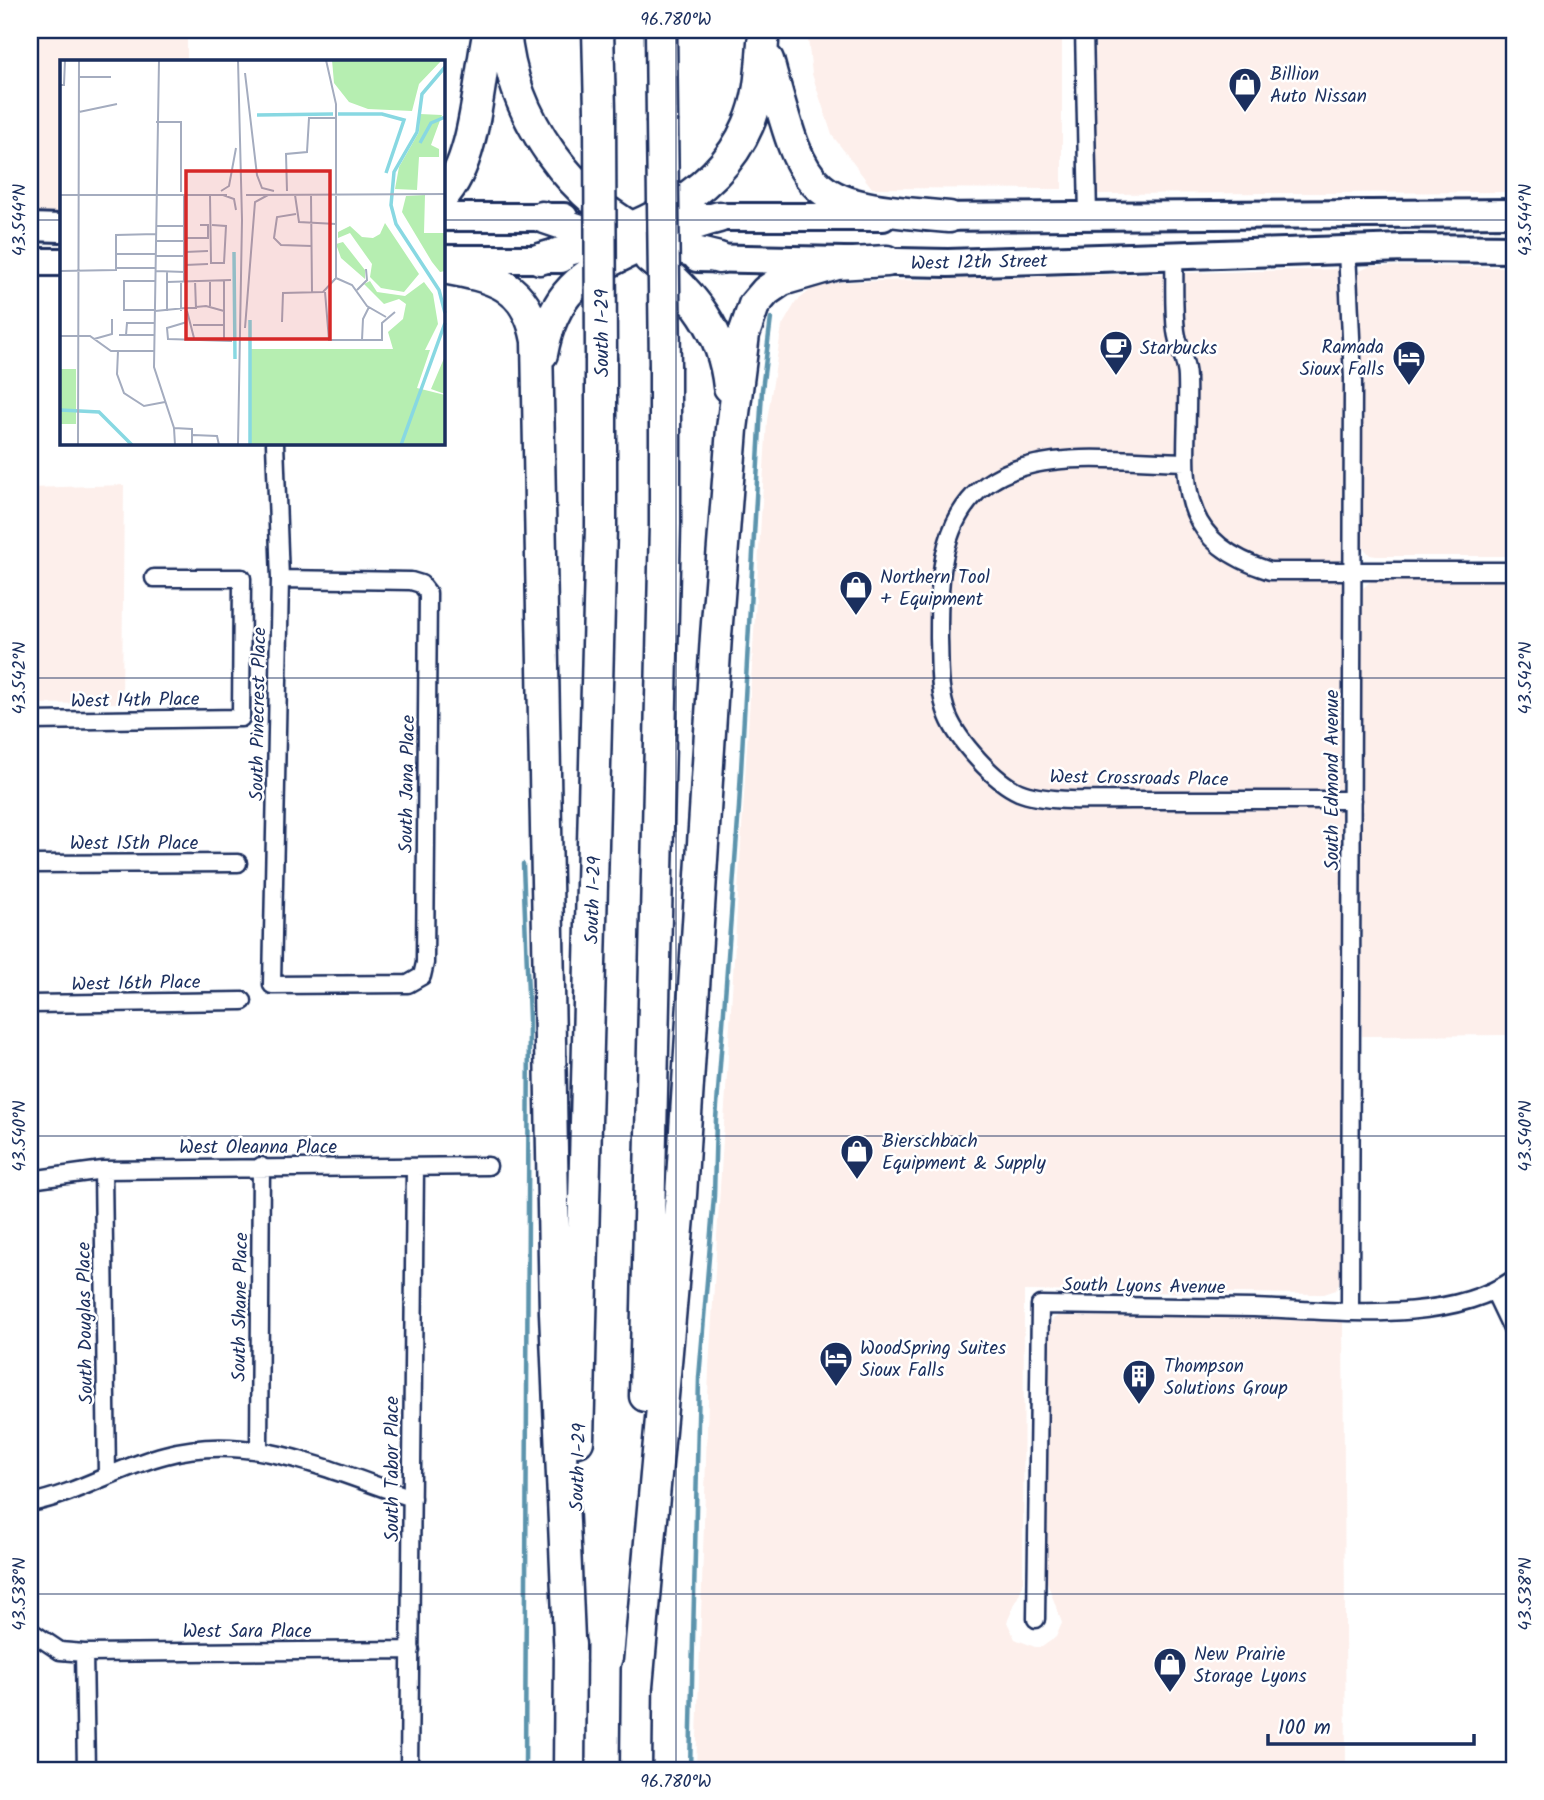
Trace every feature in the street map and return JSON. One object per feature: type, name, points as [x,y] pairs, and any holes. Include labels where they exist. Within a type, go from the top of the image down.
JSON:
[{"type":"highway","points":[[444,195],[451,187],[463,162],[489,30]]},
{"type":"highway","points":[[505,30],[517,87],[537,131],[574,181],[687,291],[711,324],[725,360],[732,429]]},
{"type":"highway","name":"South I-29","points":[[569,1770],[570,1662],[584,1279],[601,526],[598,30]]},
{"type":"highway","points":[[636,1770],[663,605],[665,368],[661,30]]},
{"type":"highway","points":[[538,379],[544,339],[558,306],[588,272],[631,238],[701,190],[738,146],[755,104],[761,36]]},
{"type":"highway","points":[[761,36],[796,157],[817,187],[833,199],[855,207],[949,217]]},
{"type":"highway","points":[[542,217],[719,258]]},
{"type":"highway","points":[[540,259],[719,217]]},
{"type":"highway","points":[[637,1686],[681,1195],[732,429],[748,318],[766,291],[782,280],[818,268],[887,261]]},
{"type":"highway","points":[[444,268],[496,280],[521,300],[534,324],[538,379],[555,1313],[570,1662]]},
{"type":"main road","points":[[719,217],[1514,213]]},
{"type":"main road","points":[[444,217],[542,217]]},
{"type":"main road","points":[[30,227],[60,228]]},
{"type":"main road","name":"West 12th Street","points":[[719,258],[1009,262],[1347,251],[1514,249]]},
{"type":"main road","points":[[444,260],[540,259]]},
{"type":"main road","points":[[30,262],[60,262]]},
{"type":"street","points":[[1084,30],[1088,216]]},
{"type":"street","name":"South Edmond Avenue","points":[[1347,251],[1353,379],[1350,1310]]},
{"type":"street","points":[[1174,256],[1176,331],[1187,375],[1185,462],[1189,499],[1200,526],[1225,551],[1241,562],[1270,571],[1514,571]]},
{"type":"street","name":"South Pinecrest Place","points":[[272,985],[280,579],[275,444]]},
{"type":"street","name":"West Crossroads Place","points":[[1185,462],[1050,461],[1000,476],[980,491],[963,510],[942,555],[939,583],[940,683],[948,716],[966,747],[1020,793],[1070,800],[1352,800]]},
{"type":"street","name":"West 14th Place","points":[[30,721],[241,718],[242,578],[154,578]]},
{"type":"street","name":"South Jana Place","points":[[272,985],[395,987],[416,982],[424,972],[425,964],[428,593],[421,583],[411,580],[280,579]]},
{"type":"street","name":"West 15th Place","points":[[30,864],[238,863]]},
{"type":"street","name":"West 16th Place","points":[[30,1004],[243,1001]]},
{"type":"street","name":"West Oleanna Place","points":[[30,1180],[103,1170],[261,1166],[488,1166]]},
{"type":"street","name":"South Shane Place","points":[[259,1448],[261,1166]]},
{"type":"street","name":"South Tabor Place","points":[[409,1770],[415,1167]]},
{"type":"street","name":"South Douglas Place","points":[[103,1170],[107,1476]]},
{"type":"street","name":"South Lyons Avenue","points":[[1036,1619],[1040,1304],[1350,1310],[1436,1307],[1495,1293],[1514,1279]]},
{"type":"street","points":[[1495,1293],[1514,1334]]},
{"type":"street","points":[[30,1503],[142,1462],[200,1447],[259,1448],[412,1498]]},
{"type":"street","name":"West Sara Place","points":[[30,1631],[60,1651],[84,1653],[411,1650]]},
{"type":"street","points":[[84,1653],[86,1770]]},
{"type":"shaded area","points":[[30,30],[187,30],[187,60],[60,60],[60,212],[30,212]]},
{"type":"shaded area","points":[[807,30],[1062,30],[1062,189],[872,188],[832,135],[812,74]]},
{"type":"shaded area","points":[[1095,30],[1514,30],[1514,192],[1096,194]]},
{"type":"shaded area","points":[[1370,266],[1514,267],[1514,556],[1376,556],[1370,555],[1363,547],[1363,412],[1357,281],[1360,271]]},
{"type":"shaded area","points":[[1338,269],[1344,388],[1340,1281],[1336,1290],[1324,1294],[1024,1291],[1023,1585],[1007,1622],[1015,1639],[1035,1647],[1042,1647],[1056,1637],[1062,1623],[1047,1582],[1048,1328],[1053,1319],[1058,1316],[1343,1319],[1346,1770],[696,1770],[709,1368],[767,420],[782,326],[796,302],[814,287],[840,282]]},
{"type":"shaded area","points":[[124,485],[122,703],[30,704],[30,488]]},
{"type":"shaded area","points":[[1372,580],[1514,581],[1514,1035],[1362,1036],[1361,590]]},
{"type":"waterway","points":[[690,1770],[699,1378],[714,1196],[716,1119],[739,807],[762,390],[771,318]]},
{"type":"waterway","points":[[523,864],[529,1019],[525,1770]]},
{"type":"place","name":"Billion Auto Nissan","points":[[1245,114]]},
{"type":"place","name":"Starbucks","points":[[1116,377]]},
{"type":"place","name":"Ramada Sioux Falls","points":[[1409,387]]},
{"type":"place","name":"Northern Tool + Equipment","points":[[856,617]]},
{"type":"place","name":"Bierschbach Equipment & Supply","points":[[857,1181]]},
{"type":"place","name":"WoodSpring Suites Sioux Falls","points":[[836,1388]]},
{"type":"place","name":"Thompson Solutions Group","points":[[1139,1406]]},
{"type":"place","name":"New Prairie Storage Lyons","points":[[1170,1694]]}]
